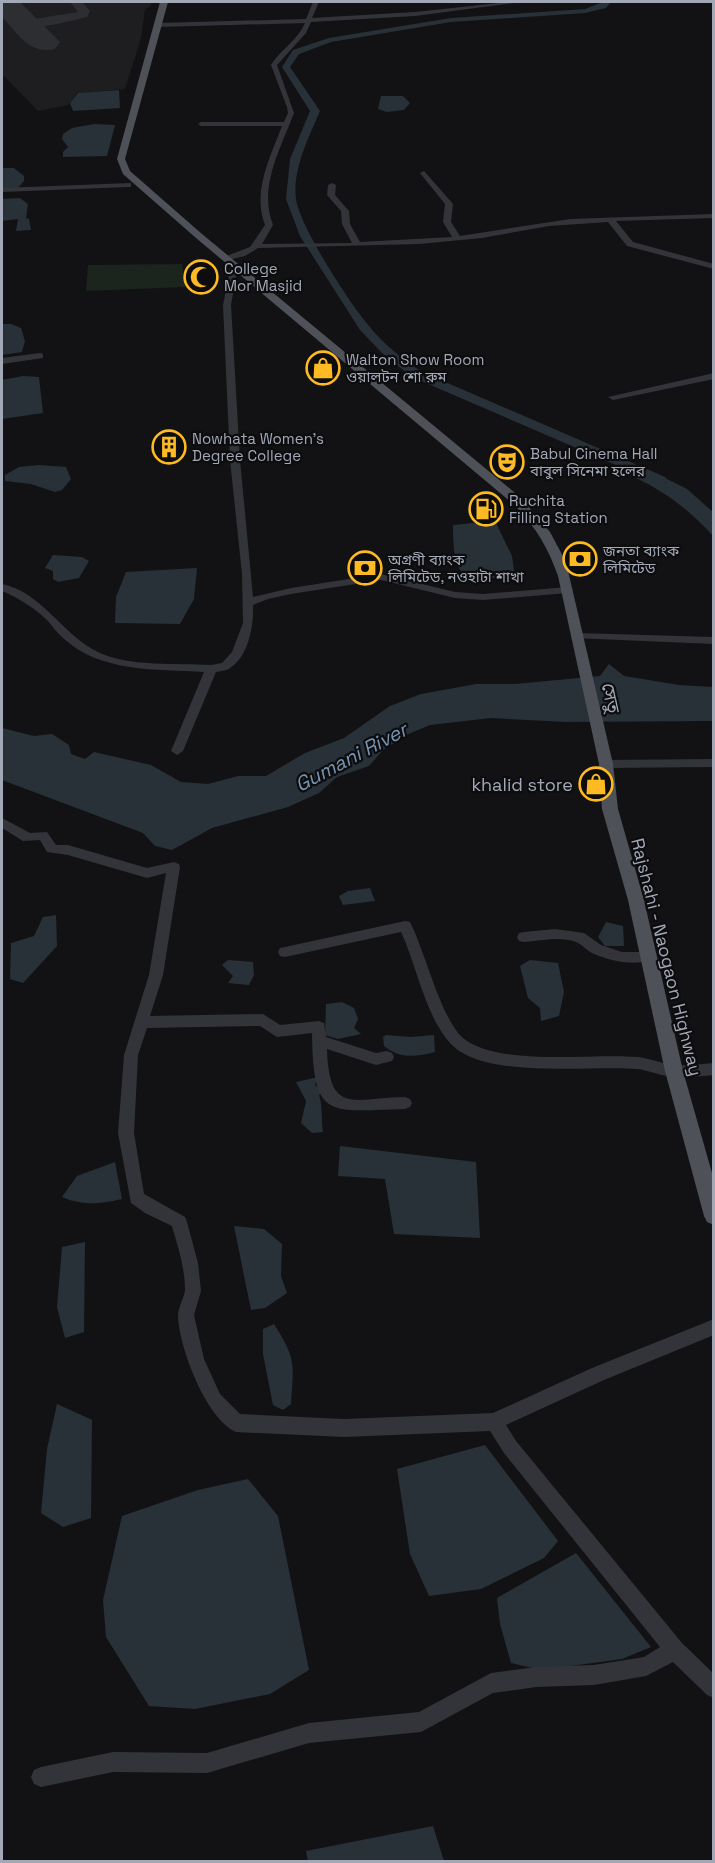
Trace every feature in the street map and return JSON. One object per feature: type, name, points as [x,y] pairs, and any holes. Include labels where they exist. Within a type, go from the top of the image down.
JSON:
[{"type":"main road","points":[[158,2],[154,28],[122,159],[126,172],[164,211],[232,271],[267,297]]},
{"type":"main road","points":[[164,2],[111,160],[116,174],[227,259],[267,297],[524,519],[536,536],[565,590],[577,636]]},
{"type":"main road","name":"সেতু","points":[[577,636],[600,741]]},
{"type":"main road","name":"Rajshahi - Naogaon Highway","points":[[600,741],[606,764],[610,808],[636,900],[674,1071],[714,1216]]},
{"type":"street","points":[[227,259],[246,254],[258,246],[269,225],[265,215],[265,178],[291,113],[290,103],[274,65],[304,32],[316,2]]},
{"type":"street","points":[[154,28],[450,11],[519,2]]},
{"type":"street","points":[[201,124],[286,124]]},
{"type":"street","points":[[424,173],[449,204],[447,222],[457,238]]},
{"type":"street","points":[[2,190],[128,185]]},
{"type":"street","points":[[332,185],[331,195],[345,211],[346,224],[357,245]]},
{"type":"street","points":[[258,246],[357,245],[505,233],[548,224],[610,219],[714,216]]},
{"type":"street","points":[[610,219],[630,244],[714,267]]},
{"type":"street","points":[[2,587],[15,592],[50,617],[67,636],[94,655],[128,664],[211,669],[226,666],[237,653],[248,623],[248,603],[241,497],[235,460],[227,305],[232,271]]},
{"type":"street","points":[[2,361],[40,356]]},
{"type":"street","points":[[613,397],[714,376]]},
{"type":"street","points":[[248,603],[282,593],[381,577],[455,595],[483,597],[565,590]]},
{"type":"street","points":[[577,636],[714,641]]},
{"type":"street","points":[[177,751],[211,669]]},
{"type":"street","points":[[606,764],[714,763]]},
{"type":"street","points":[[2,823],[28,838],[43,835],[52,849],[68,850],[147,873],[174,867],[156,975],[131,1055],[126,1133],[137,1198],[179,1222],[190,1263],[193,1291],[186,1315],[196,1359],[214,1400],[236,1423],[344,1428],[494,1422],[598,1374],[714,1327]]},
{"type":"street","points":[[285,952],[405,926],[415,945],[441,1015],[456,1041],[472,1050],[538,1062],[638,1064],[674,1071],[714,1069]]},
{"type":"street","points":[[524,937],[555,934],[579,938],[596,949],[622,957],[647,956]]},
{"type":"street","points":[[140,1022],[263,1020],[277,1031],[319,1027],[320,1068],[327,1095],[340,1104],[405,1103]]},
{"type":"street","points":[[320,1041],[376,1059],[387,1057]]},
{"type":"street","points":[[494,1422],[510,1447],[675,1650],[714,1688]]},
{"type":"street","points":[[40,1777],[113,1762],[207,1762],[309,1733],[421,1722],[491,1683],[536,1677],[594,1675],[646,1666],[675,1650]]},
{"type":"shaded area","points":[[2,2],[152,2],[150,7],[145,9],[141,38],[125,89],[77,93],[68,105],[38,111],[2,74]]},
{"type":"shaded area","points":[[182,264],[185,287],[86,291],[88,265]]},
{"type":"water","points":[[119,90],[120,108],[73,111],[70,103],[78,93]]},
{"type":"water","points":[[381,96],[403,96],[410,103],[404,110],[387,112],[378,109]]},
{"type":"water","points":[[94,124],[115,125],[107,156],[63,157],[63,152],[68,147],[62,139],[63,134],[72,128]]},
{"type":"water","points":[[2,168],[14,168],[24,176],[24,181],[18,188],[2,189]]},
{"type":"water","points":[[20,198],[28,204],[26,218],[29,219],[31,230],[16,231],[18,219],[2,221],[2,199]]},
{"type":"water","points":[[2,324],[11,324],[21,328],[25,341],[22,352],[2,355]]},
{"type":"water","points":[[23,376],[39,377],[43,413],[2,419],[2,380]]},
{"type":"water","points":[[39,465],[66,467],[71,479],[62,490],[55,492],[31,484],[5,481],[5,475],[19,467]]},
{"type":"water","points":[[649,470],[687,489],[713,512],[713,536],[672,499],[624,473]]},
{"type":"water","points":[[495,521],[512,556],[515,577],[483,578],[464,574],[455,558],[453,525]]},
{"type":"water","points":[[53,555],[82,557],[89,561],[79,578],[58,582],[53,579],[53,571],[45,568]]},
{"type":"water","points":[[197,568],[194,599],[180,624],[115,623],[116,597],[126,572]]},
{"type":"water","name":"Gumani River","points":[[609,664],[624,676],[679,685],[713,687],[713,721],[566,722],[491,718],[430,725],[406,735],[383,750],[369,766],[337,777],[319,793],[288,807],[212,828],[172,850],[155,846],[143,833],[2,780],[2,728],[34,736],[52,734],[69,745],[71,754],[85,759],[94,752],[151,765],[181,782],[208,784],[238,776],[266,776],[305,753],[344,738],[390,706],[421,694],[476,684],[515,684],[600,676]]},
{"type":"water","points":[[370,888],[375,901],[343,905],[339,896],[348,891]]},
{"type":"water","points":[[56,915],[57,946],[23,983],[10,979],[11,943],[34,936],[43,917]]},
{"type":"water","points":[[606,922],[623,926],[624,946],[605,946],[598,937]]},
{"type":"water","points":[[228,960],[253,962],[254,975],[249,985],[228,983],[233,976],[222,965]]},
{"type":"water","points":[[530,960],[558,963],[564,992],[559,1016],[541,1021],[540,1008],[528,998],[520,966]]},
{"type":"water","points":[[342,1002],[354,1008],[358,1019],[354,1028],[361,1034],[338,1039],[325,1035],[326,1004]]},
{"type":"water","points":[[386,1035],[411,1037],[434,1035],[435,1052],[415,1056],[396,1053],[384,1046],[383,1037]]},
{"type":"water","points":[[318,1077],[315,1085],[323,1092],[319,1095],[323,1132],[312,1133],[301,1123],[306,1101],[296,1082]]},
{"type":"water","points":[[340,1146],[476,1162],[480,1238],[394,1234],[385,1179],[338,1176]]},
{"type":"water","points":[[115,1162],[122,1199],[92,1203],[77,1202],[62,1197],[77,1176]]},
{"type":"water","points":[[234,1226],[264,1229],[282,1244],[281,1276],[287,1293],[265,1308],[251,1310]]},
{"type":"water","points":[[85,1242],[84,1332],[65,1338],[57,1307],[62,1247]]},
{"type":"water","points":[[274,1324],[290,1354],[293,1370],[291,1404],[283,1410],[273,1405],[263,1354],[263,1329]]},
{"type":"water","points":[[57,1404],[92,1420],[91,1518],[63,1527],[41,1513],[47,1449]]},
{"type":"water","points":[[485,1445],[558,1541],[544,1558],[481,1589],[429,1596],[410,1554],[397,1469]]},
{"type":"water","points":[[248,1479],[278,1516],[309,1670],[270,1694],[195,1709],[149,1706],[106,1637],[103,1600],[122,1516],[198,1490]]},
{"type":"water","points":[[576,1553],[651,1647],[622,1659],[541,1670],[511,1663],[500,1624],[497,1598]]},
{"type":"water","points":[[433,1826],[444,1861],[308,1861],[306,1851]]},
{"type":"waterway","points":[[607,2],[603,6],[585,11],[451,20],[329,40],[296,52],[286,67],[315,111],[295,159],[291,199],[305,236],[364,328],[386,351],[416,374],[660,480]]},
{"type":"taxiway","points":[[4,2],[9,2]]},
{"type":"taxiway","points":[[25,23],[49,22],[83,14],[84,11],[76,2]]},
{"type":"runway","points":[[3,2],[44,42]]},
{"type":"place","name":"College Mor Masjid","points":[[201,277]]},
{"type":"place","name":"Walton Show Room ওয়ালটন শো রুম","points":[[323,368]]},
{"type":"place","name":"Nowhata Women's Degree College","points":[[169,447]]},
{"type":"place","name":"Babul Cinema Hall বাবুল সিনেমা হলের","points":[[507,462]]},
{"type":"place","name":"Ruchita Filling Station","points":[[486,509]]},
{"type":"place","name":"জনতা ব্যাংক লিমিটেড","points":[[580,559]]},
{"type":"place","name":"অগ্রণী ব্যাংক লিমিটেড, নওহাটা শাখা","points":[[365,568]]},
{"type":"place","name":"khalid store","points":[[596,784]]}]
